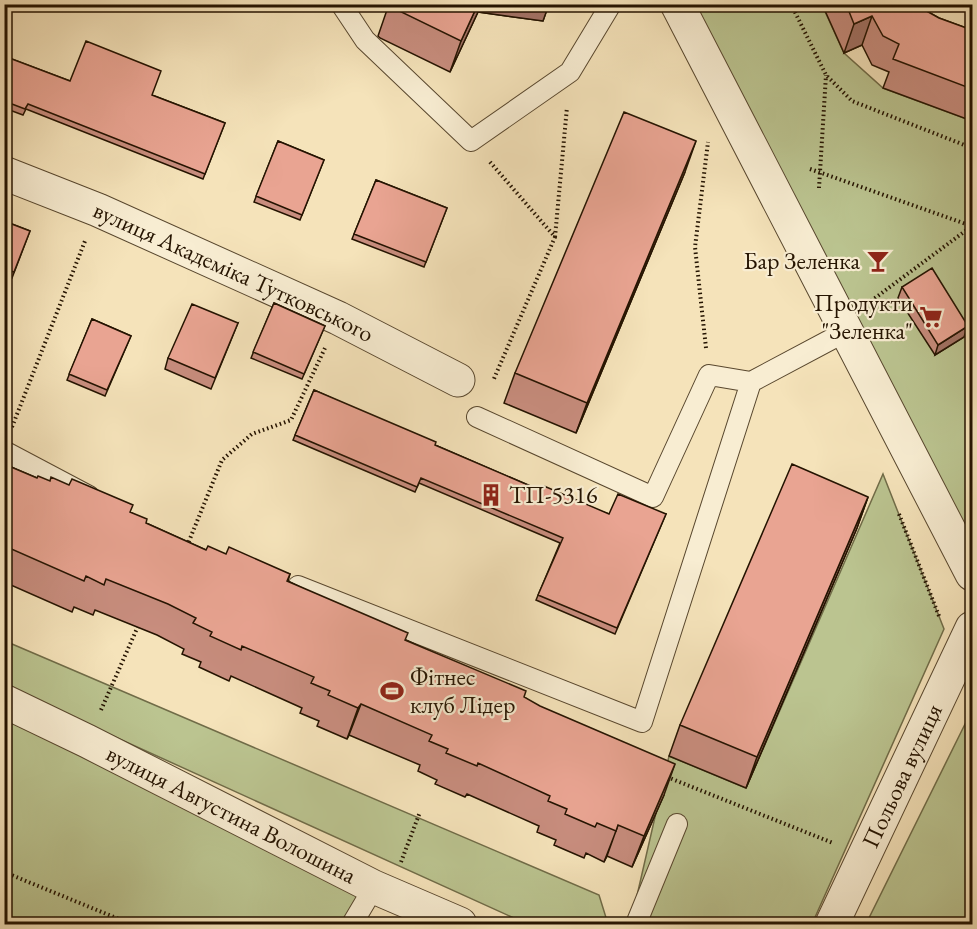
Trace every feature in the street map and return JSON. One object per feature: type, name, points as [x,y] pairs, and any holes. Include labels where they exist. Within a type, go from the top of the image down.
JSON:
[{"type":"street","points":[[677,4],[972,574]]},
{"type":"street","name":"вулиця Академіка Тутковського","points":[[4,173],[98,210],[338,318],[458,380]]},
{"type":"street","name":"Польова вулиця","points":[[832,924],[972,628]]},
{"type":"street","name":"вулиця Августина Волошина","points":[[4,701],[386,879],[460,924]]},
{"type":"lane","points":[[341,4],[365,40],[471,141],[570,72],[611,4]]},
{"type":"lane","points":[[477,417],[653,496],[709,375],[752,382],[845,332]]},
{"type":"lane","points":[[277,578],[642,722],[752,382]]},
{"type":"lane","points":[[6,444],[105,505]]},
{"type":"lane","points":[[636,924],[677,824]]},
{"type":"lane","points":[[352,924],[386,879]]},
{"type":"path","points":[[791,4],[826,75],[852,101],[972,148]]},
{"type":"path","points":[[477,417],[555,237],[570,72]]},
{"type":"path","points":[[819,188],[826,75]]},
{"type":"path","points":[[703,131],[714,152]]},
{"type":"path","points":[[471,141],[555,237]]},
{"type":"path","points":[[708,142],[695,248],[709,375]]},
{"type":"path","points":[[810,170],[972,226]]},
{"type":"path","points":[[6,444],[98,210]]},
{"type":"path","points":[[845,332],[874,297],[972,226]]},
{"type":"path","points":[[196,549],[187,546],[222,460],[252,434],[291,420],[338,318]]},
{"type":"path","points":[[896,507],[940,618]]},
{"type":"path","points":[[87,741],[143,615]]},
{"type":"path","points":[[661,775],[839,845]]},
{"type":"path","points":[[386,879],[420,812]]},
{"type":"path","points":[[4,872],[131,924]]},
{"type":"green space","points":[[674,5],[822,5],[844,53],[883,88],[972,121],[972,569]]},
{"type":"green space","points":[[883,474],[944,629],[812,924],[638,924],[633,913],[669,756],[746,788]]},
{"type":"green space","points":[[5,641],[599,895],[608,924],[527,924],[5,687]]},
{"type":"green space","points":[[4,701],[374,887],[352,924],[26,924],[5,916]]},
{"type":"green space","points":[[972,710],[972,924],[866,924]]},
{"type":"building","points":[[389,4],[478,4],[461,41]]},
{"type":"building","points":[[846,4],[914,4],[939,18],[972,30],[972,89],[893,59],[899,44],[883,36],[872,16],[854,24]]},
{"type":"building","points":[[86,41],[161,71],[152,95],[225,123],[205,174],[28,104],[25,109],[4,101],[4,56],[70,81]]},
{"type":"building","points":[[624,112],[696,141],[587,403],[515,373]]},
{"type":"building","points":[[278,141],[324,160],[302,215],[256,196]]},
{"type":"building","points":[[376,180],[447,208],[426,262],[354,234]]},
{"type":"building","points":[[4,221],[30,231],[14,272],[4,269]]},
{"type":"building","name":"Продукти \"Зеленка\"","points":[[932,268],[968,326],[938,345],[902,287]]},
{"type":"building","points":[[274,303],[325,326],[304,374],[253,352]]},
{"type":"building","points":[[192,304],[238,323],[215,378],[168,358]]},
{"type":"building","points":[[92,319],[131,336],[107,390],[69,374]]},
{"type":"building","points":[[314,390],[436,442],[435,445],[542,491],[544,486],[609,514],[618,494],[666,514],[617,628],[538,595],[563,538],[421,478],[417,487],[295,435]]},
{"type":"building","points":[[4,464],[50,481],[51,477],[69,485],[72,479],[133,505],[130,512],[147,519],[146,523],[206,550],[208,546],[226,554],[229,547],[290,574],[287,581],[408,633],[405,640],[526,691],[524,697],[540,706],[675,764],[644,836],[618,825],[616,831],[597,823],[595,827],[565,814],[567,809],[548,801],[550,796],[478,763],[477,766],[446,753],[448,749],[429,741],[432,735],[361,704],[358,708],[328,695],[330,691],[311,683],[314,677],[242,646],[241,650],[210,636],[212,632],[193,623],[196,618],[168,604],[106,579],[104,585],[86,576],[84,581],[7,547],[6,550],[4,549]]},
{"type":"building","points":[[792,464],[868,497],[757,757],[680,725]]},
{"type":"place","name":"Бар Зеленка","points":[[878,261]]},
{"type":"place","name":"Продукти \"Зеленка\"","points":[[931,317]]},
{"type":"place","name":"ТП-5316","points":[[491,495]]},
{"type":"place","name":"Фітнес клуб Лідер","points":[[392,691]]}]
